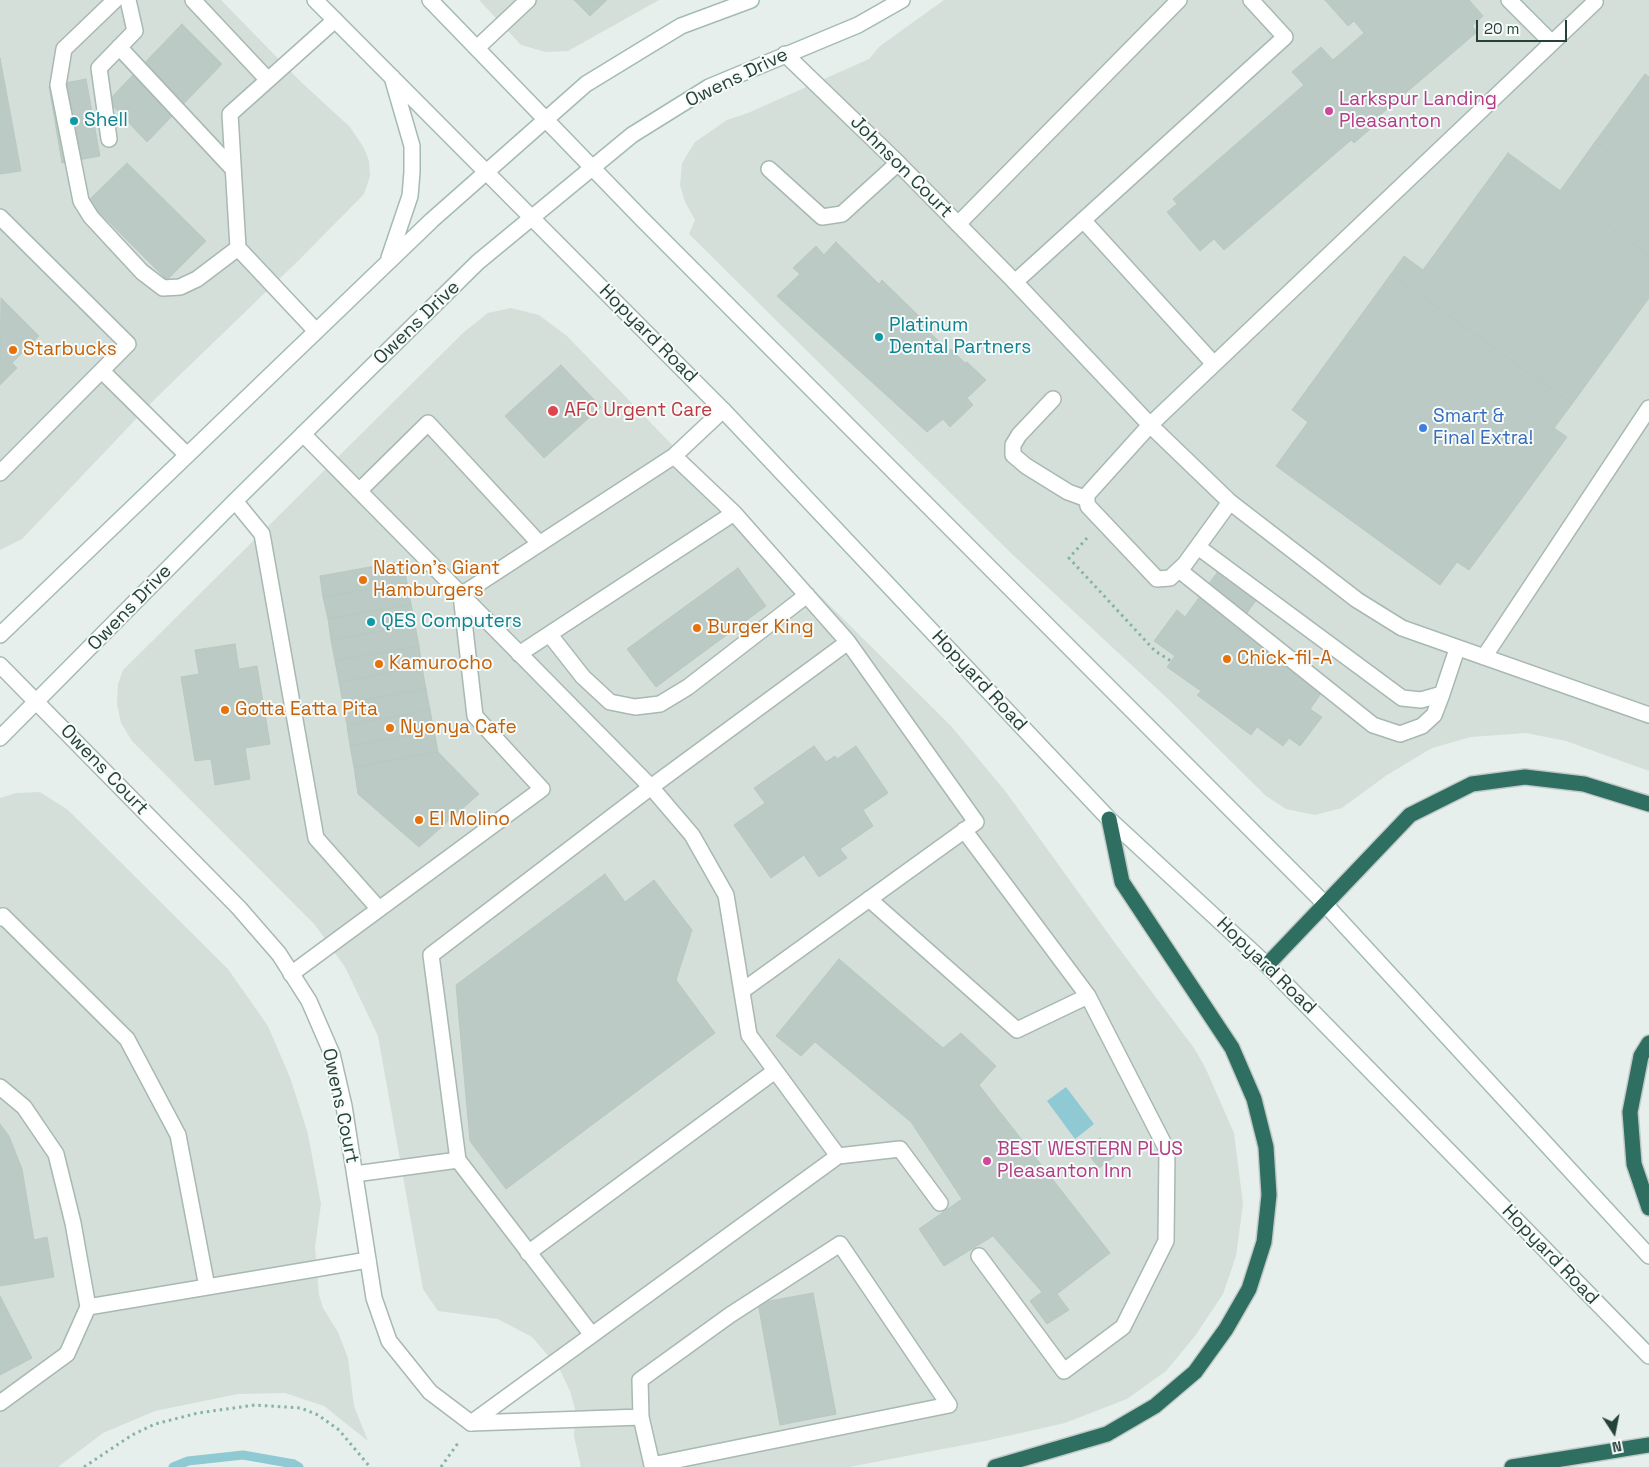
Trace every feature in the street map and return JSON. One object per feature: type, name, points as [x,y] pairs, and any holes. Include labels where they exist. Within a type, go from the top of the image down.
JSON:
[{"type":"highway","points":[[1267,965],[1410,815],[1472,784],[1525,777],[1584,784],[1649,804]]},
{"type":"highway","points":[[995,1467],[1107,1434],[1155,1406],[1195,1372],[1226,1329],[1249,1289],[1264,1242],[1269,1195],[1266,1147],[1254,1099],[1232,1048],[1122,882],[1109,819]]},
{"type":"highway","points":[[1649,1043],[1641,1056],[1630,1112],[1634,1164],[1649,1208]]},
{"type":"highway","points":[[1512,1467],[1649,1445]]},
{"type":"main road","points":[[115,0],[64,49],[58,85],[81,201],[91,217],[142,272],[163,288],[180,287],[197,279],[238,248]]},
{"type":"main road","points":[[109,139],[98,68],[135,31],[128,0]]},
{"type":"main road","points":[[193,0],[268,80]]},
{"type":"main road","name":"Hopyard Road","points":[[315,0],[723,410],[1109,819],[1267,965],[1649,1356]]},
{"type":"main road","points":[[430,0],[478,47],[593,168],[1325,904],[1649,1256]]},
{"type":"main road","points":[[478,47],[528,0]]},
{"type":"main road","points":[[0,635],[388,262],[586,84],[681,26],[751,0]]},
{"type":"main road","name":"Owens Drive","points":[[0,738],[235,501],[478,262],[632,135],[709,87],[858,25],[902,0]]},
{"type":"main road","points":[[958,224],[1179,0]]},
{"type":"main road","points":[[1015,282],[1285,37],[1251,0]]},
{"type":"main road","points":[[1509,0],[1552,43]]},
{"type":"main road","points":[[1230,502],[1180,570],[1170,578],[1158,579],[1088,506],[1086,496],[1150,425],[1595,2],[1594,0]]},
{"type":"main road","points":[[316,331],[238,248],[230,114],[335,20]]},
{"type":"main road","points":[[120,47],[234,169]]},
{"type":"main road","name":"Johnson Court","points":[[785,54],[898,163],[1015,282],[1150,425],[1230,502],[1357,600],[1402,628],[1649,714]]},
{"type":"main road","points":[[388,262],[410,196],[412,172],[412,146],[392,76]]},
{"type":"main road","points":[[769,169],[822,217],[842,214],[898,163]]},
{"type":"main road","points":[[0,217],[128,344],[0,473]]},
{"type":"main road","points":[[1083,220],[1214,364]]},
{"type":"main road","points":[[102,371],[186,456]]},
{"type":"main road","points":[[1053,399],[1019,435],[1013,445],[1013,454],[1026,466],[1068,492],[1087,499]]},
{"type":"main road","points":[[1484,657],[1644,425],[1649,408]]},
{"type":"main road","points":[[460,595],[674,456],[723,410]]},
{"type":"main road","points":[[359,491],[428,422],[539,543]]},
{"type":"main road","points":[[303,434],[651,787],[692,835],[726,895],[749,1035],[838,1156]]},
{"type":"main road","points":[[674,456],[734,513],[848,642],[976,822],[742,991]]},
{"type":"main road","points":[[235,501],[262,534],[316,838],[379,909]]},
{"type":"main road","points":[[519,654],[734,513]]},
{"type":"main road","points":[[1198,547],[1402,698],[1421,700],[1442,694]]},
{"type":"main road","points":[[1180,570],[1373,725],[1400,734],[1422,726],[1434,715],[1457,648]]},
{"type":"main road","points":[[291,974],[542,789],[475,716],[460,595]]},
{"type":"main road","points":[[550,635],[583,677],[610,702],[635,708],[660,704],[688,687],[807,595]]},
{"type":"main road","points":[[592,1335],[458,1160],[432,955],[651,787],[848,642]]},
{"type":"main road","name":"Owens Court","points":[[0,665],[239,908],[278,954],[309,1001],[332,1054],[344,1106],[374,1298],[389,1341],[430,1392],[471,1423]]},
{"type":"main road","points":[[964,830],[1088,996],[1167,1150],[1166,1241],[1123,1327],[1064,1371],[979,1256]]},
{"type":"main road","points":[[869,899],[1017,1030],[1088,996]]},
{"type":"main road","points":[[0,918],[3,916],[128,1039],[178,1135],[207,1287]]},
{"type":"main road","points":[[528,1253],[775,1071]]},
{"type":"main road","points":[[0,1086],[24,1107],[56,1154],[73,1223],[88,1307],[66,1354],[0,1404]]},
{"type":"main road","points":[[471,1423],[838,1156],[900,1149],[940,1203]]},
{"type":"main road","points":[[354,1174],[458,1160]]},
{"type":"main road","points":[[840,1244],[949,1405],[652,1465],[641,1417],[640,1380],[730,1315],[840,1244]]},
{"type":"main road","points":[[88,1307],[368,1260]]},
{"type":"main road","points":[[471,1423],[641,1417]]},
{"type":"path","points":[[1102,520],[1069,558],[1155,651],[1171,661]]},
{"type":"path","points":[[84,1467],[132,1435],[155,1424],[198,1413],[255,1405],[302,1408],[318,1415],[339,1430],[370,1467]]},
{"type":"path","points":[[441,1467],[471,1423]]},
{"type":"shaded area","points":[[0,0],[221,0],[301,82],[350,127],[364,148],[369,161],[370,176],[364,194],[299,260],[157,397],[22,539],[0,550]]},
{"type":"shaded area","points":[[479,0],[659,0],[568,51],[546,52],[521,45]]},
{"type":"shaded area","points":[[944,0],[1649,0],[1649,771],[1566,741],[1526,733],[1471,737],[1432,748],[1387,775],[1342,808],[1315,815],[1286,809],[1266,796],[1168,699],[1013,555],[689,234],[695,220],[685,202],[680,185],[682,163],[695,142],[727,120],[748,113],[869,59],[880,46]]},
{"type":"shaded area","points":[[511,308],[539,315],[567,336],[763,539],[951,726],[1006,792],[1115,943],[1194,1048],[1205,1067],[1234,1133],[1243,1204],[1236,1256],[1223,1294],[1195,1336],[1166,1371],[1127,1399],[1065,1423],[985,1441],[849,1467],[581,1467],[574,1436],[575,1409],[570,1391],[559,1368],[532,1337],[498,1319],[438,1311],[423,1289],[378,1036],[345,967],[315,925],[132,741],[121,723],[117,704],[118,684],[123,670],[464,332],[488,313]]},
{"type":"shaded area","points":[[40,792],[68,810],[228,969],[268,1026],[291,1080],[308,1134],[321,1204],[315,1247],[319,1295],[323,1308],[338,1332],[348,1358],[354,1406],[368,1441],[324,1406],[285,1393],[238,1394],[155,1411],[103,1433],[58,1467],[0,1467],[0,798],[16,793]]},
{"type":"water","points":[[1066,1087],[1094,1124],[1075,1139],[1047,1101]]},
{"type":"building","points":[[574,0],[607,0],[590,16]]},
{"type":"building","points":[[1325,0],[1469,0],[1483,16],[1472,26],[1477,32],[1380,115],[1383,118],[1354,143],[1351,140],[1224,250],[1214,239],[1200,251],[1167,212],[1177,204],[1173,199],[1304,85],[1292,72],[1321,47],[1333,60],[1364,33],[1354,21],[1348,26]]},
{"type":"building","points":[[182,24],[222,64],[147,142],[108,101]]},
{"type":"building","points":[[0,58],[21,171],[0,174]]},
{"type":"building","points":[[1645,74],[1649,77],[1649,181],[1595,142]]},
{"type":"building","name":"Shell","points":[[86,79],[100,156],[62,163],[49,86]]},
{"type":"building","points":[[1595,142],[1649,181],[1649,255],[1560,191]]},
{"type":"building","points":[[1508,153],[1649,255],[1649,298],[1572,404],[1391,274],[1404,256],[1423,270]]},
{"type":"building","name":"Shell","points":[[127,163],[206,241],[167,280],[88,201]]},
{"type":"building","name":"Platinum Dental Partners","points":[[836,242],[879,284],[882,280],[926,323],[923,326],[949,351],[951,349],[986,380],[967,398],[973,405],[950,427],[943,419],[927,432],[777,296],[800,274],[793,268],[816,246],[824,255]]},
{"type":"building","points":[[1391,274],[1572,404],[1554,428],[1567,437],[1469,570],[1457,562],[1440,585],[1276,466],[1308,422],[1292,410]]},
{"type":"building","name":"Starbucks","points":[[1,298],[39,336],[12,363],[17,368],[0,385]]},
{"type":"building","name":"AFC Urgent Care","points":[[561,365],[601,407],[544,458],[505,416]]},
{"type":"building","name":"Nation's Giant Hamburgers","points":[[403,561],[407,583],[323,597],[320,576]]},
{"type":"building","name":"Burger King","points":[[738,568],[766,606],[656,687],[627,649]]},
{"type":"building","name":"Chick-fil-A","points":[[1219,570],[1257,599],[1237,627],[1325,688],[1310,709],[1322,717],[1300,746],[1289,738],[1283,746],[1257,727],[1251,735],[1197,695],[1201,691],[1167,667],[1175,656],[1154,641],[1177,610],[1185,617]]},
{"type":"building","points":[[407,583],[411,604],[328,619],[323,597]]},
{"type":"building","name":"QES Computers","points":[[411,604],[415,625],[331,640],[328,619]]},
{"type":"building","points":[[415,625],[419,646],[335,661],[331,640]]},
{"type":"building","name":"Gotta Eatta Pita","points":[[235,644],[239,669],[257,666],[270,744],[245,748],[250,779],[215,785],[211,759],[195,761],[181,677],[199,674],[195,650]]},
{"type":"building","name":"Kamurocho","points":[[419,646],[422,667],[339,682],[335,661]]},
{"type":"building","points":[[422,667],[426,689],[343,703],[339,682]]},
{"type":"building","points":[[426,689],[430,710],[347,725],[343,703]]},
{"type":"building","name":"Nyonya Cafe","points":[[430,710],[434,731],[350,746],[347,725]]},
{"type":"building","points":[[434,731],[438,752],[354,767],[350,746]]},
{"type":"building","points":[[814,746],[826,762],[835,756],[837,759],[856,746],[888,793],[863,810],[873,826],[840,849],[847,858],[819,877],[804,855],[771,878],[734,825],[765,803],[754,788]]},
{"type":"building","name":"El Molino","points":[[438,752],[479,794],[419,847],[358,794],[354,767]]},
{"type":"building","points":[[605,874],[625,902],[654,880],[692,930],[676,980],[715,1033],[506,1189],[470,1141],[456,985]]},
{"type":"building","name":"BEST WESTERN PLUS Pleasanton Inn","points":[[839,959],[943,1048],[961,1033],[996,1066],[979,1085],[1110,1253],[1057,1294],[1069,1310],[1047,1324],[1030,1301],[1042,1292],[993,1236],[944,1266],[919,1229],[962,1199],[911,1122],[815,1042],[801,1056],[776,1036]]},
{"type":"building","points":[[0,1124],[9,1136],[22,1169],[34,1240],[47,1237],[54,1277],[0,1286]]},
{"type":"building","points":[[1100,1138],[1114,1157],[1099,1168],[1085,1150]]},
{"type":"building","points":[[813,1293],[836,1414],[780,1425],[758,1303]]},
{"type":"building","points":[[0,1296],[32,1358],[0,1375]]},
{"type":"waterway","points":[[173,1467],[188,1461],[243,1455],[294,1464],[299,1467]]},
{"type":"place","name":"Larkspur Landing Pleasanton","points":[[1329,111]]},
{"type":"place","name":"Shell","points":[[74,121]]},
{"type":"place","name":"Platinum Dental Partners","points":[[879,337]]},
{"type":"place","name":"Starbucks","points":[[13,350]]},
{"type":"place","name":"AFC Urgent Care","points":[[553,411]]},
{"type":"place","name":"Smart & Final Extra!","points":[[1423,428]]},
{"type":"place","name":"Nation's Giant Hamburgers","points":[[363,580]]},
{"type":"place","name":"QES Computers","points":[[371,622]]},
{"type":"place","name":"Burger King","points":[[697,628]]},
{"type":"place","name":"Chick-fil-A","points":[[1227,659]]},
{"type":"place","name":"Kamurocho","points":[[379,664]]},
{"type":"place","name":"Gotta Eatta Pita","points":[[225,710]]},
{"type":"place","name":"Nyonya Cafe","points":[[390,728]]},
{"type":"place","name":"El Molino","points":[[419,820]]},
{"type":"place","name":"BEST WESTERN PLUS Pleasanton Inn","points":[[987,1161]]}]
